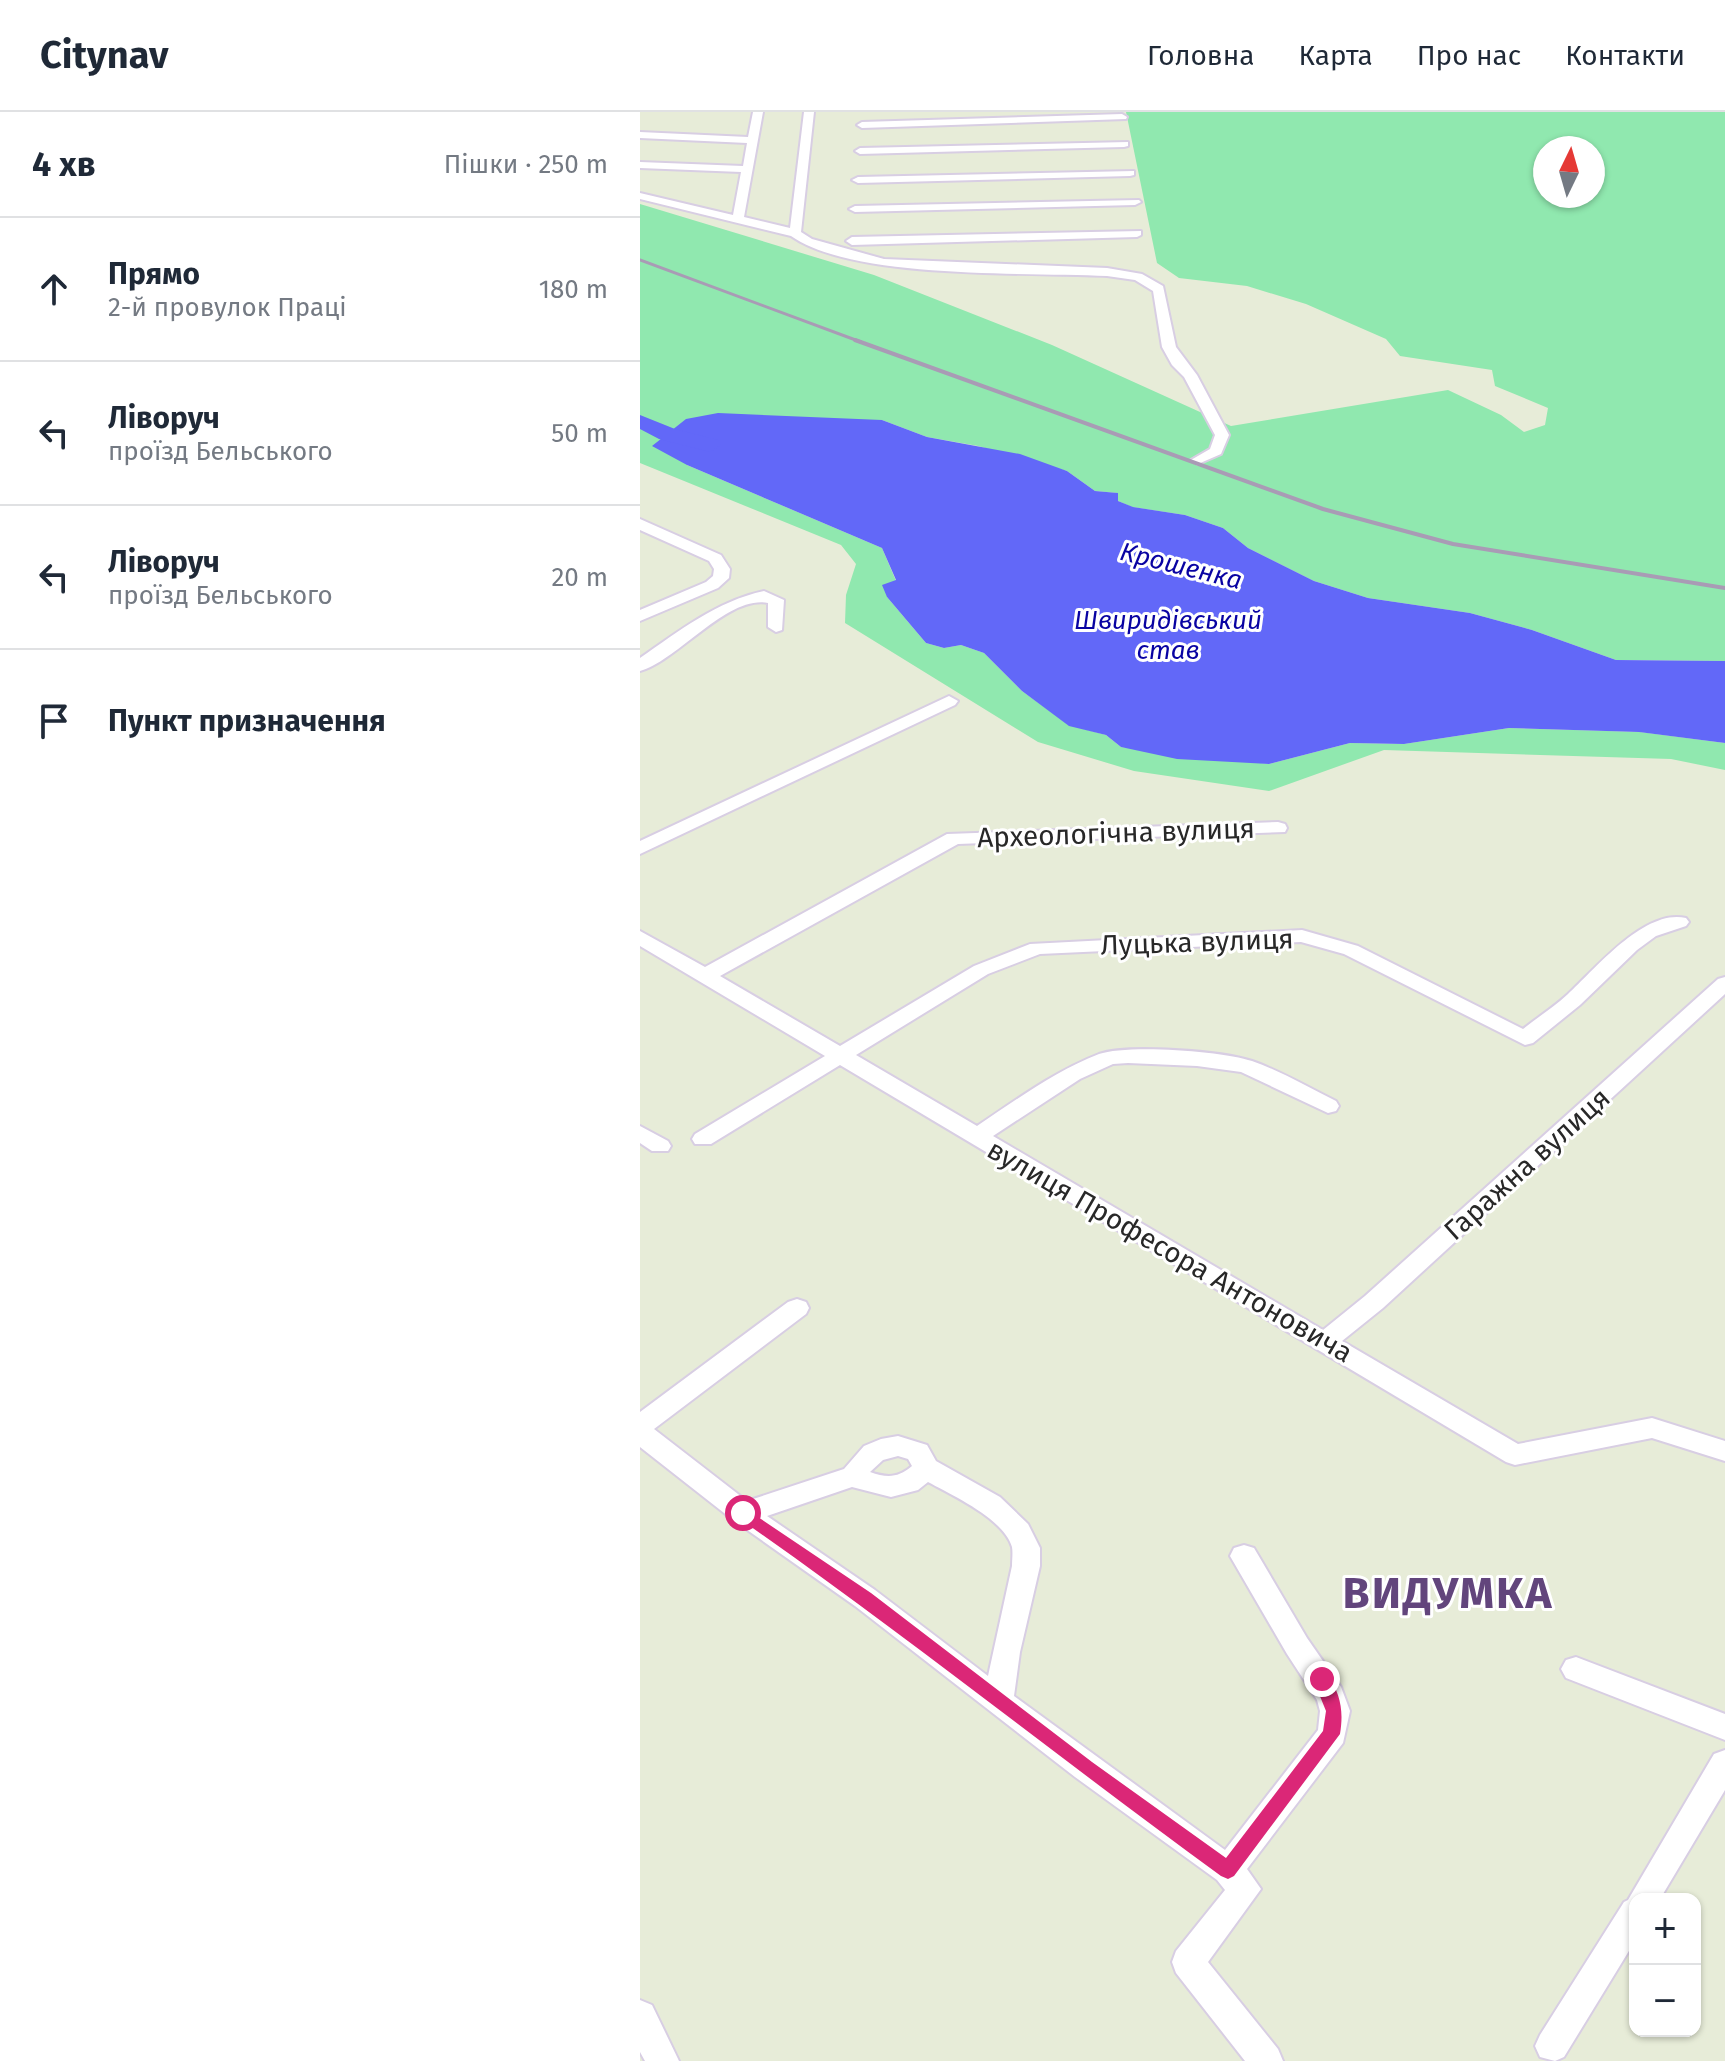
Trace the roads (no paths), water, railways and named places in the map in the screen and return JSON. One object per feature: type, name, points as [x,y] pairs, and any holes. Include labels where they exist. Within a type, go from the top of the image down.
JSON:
[{"type":"street","points":[[738,220],[758,112]]},
{"type":"street","points":[[795,233],[809,112]]},
{"type":"street","points":[[851,256],[864,112]]},
{"type":"street","points":[[862,125],[1122,117]]},
{"type":"street","points":[[640,135],[670,129],[751,140]]},
{"type":"street","points":[[860,151],[1124,144]]},
{"type":"street","points":[[640,165],[746,169]]},
{"type":"street","points":[[858,180],[1130,173]]},
{"type":"street","points":[[640,196],[795,233],[808,242],[884,263],[1107,272],[1151,282],[1159,289],[1169,347],[1177,362],[1190,375],[1222,435],[1216,451],[1198,460]]},
{"type":"street","points":[[855,209],[1135,202]]},
{"type":"street","points":[[852,241],[1137,233]]},
{"type":"street","points":[[640,524],[715,558],[722,569],[721,578],[712,585],[640,616]]},
{"type":"street","points":[[640,666],[703,622],[750,598],[763,595],[776,600],[776,627]]},
{"type":"street","points":[[640,848],[949,701]]},
{"type":"street","name":"Археологічна вулиця","points":[[704,976],[954,838],[1278,828]]},
{"type":"street","name":"Луцька вулиця","points":[[703,1139],[981,970],[1037,948],[1302,936],[1351,950],[1525,1038],[1573,1001],[1636,941],[1649,932],[1679,922]]},
{"type":"street","name":"вулиця Професора Антоновича","points":[[640,937],[1515,1455],[1652,1428],[1725,1451]]},
{"type":"street","name":"Гаражна вулиця","points":[[1326,1341],[1386,1291],[1725,983]]},
{"type":"street","points":[[976,1137],[1072,1074],[1109,1058],[1197,1059],[1246,1066],[1328,1106]]},
{"type":"street","points":[[640,1426],[797,1308]]},
{"type":"street","points":[[640,1433],[743,1513],[865,1598],[999,1702],[1228,1870],[1245,1889],[1188,1962],[1266,2061]]},
{"type":"street","points":[[743,1513],[853,1476],[860,1465],[887,1445],[903,1445],[918,1452],[926,1468],[990,1504],[1018,1532],[1026,1548],[1026,1566],[1006,1652],[999,1702]]},
{"type":"street","points":[[853,1476],[895,1488],[911,1483],[926,1468]]},
{"type":"street","points":[[1228,1870],[1332,1734],[1335,1711],[1322,1679],[1297,1646],[1244,1556]]},
{"type":"street","points":[[1576,1669],[1725,1727]]},
{"type":"street","points":[[1647,1893],[1725,1763]]},
{"type":"street","points":[[1552,2046],[1629,1922]]},
{"type":"street","points":[[640,2016],[662,2061]]},
{"type":"water","name":"Швиридівський став","points":[[718,413],[882,420],[927,437],[1020,454],[1067,471],[1095,491],[1118,493],[1118,501],[1133,507],[1185,515],[1223,528],[1248,548],[1314,581],[1368,598],[1470,613],[1532,630],[1616,660],[1725,661],[1725,743],[1639,732],[1509,728],[1404,744],[1350,743],[1269,764],[1177,759],[1121,747],[1106,735],[1069,726],[1022,691],[984,653],[961,645],[944,648],[926,643],[887,597],[882,585],[896,580],[882,548],[687,465],[652,446],[686,419]]},
{"type":"waterway","name":"Крошенка","points":[[640,421],[667,434],[710,445]]},
{"type":"railway","points":[[640,260],[861,342]]},
{"type":"railway","points":[[855,340],[1323,509],[1453,544],[1725,588]]},
{"type":"district","name":"ВИДУМКА","points":[[1448,1593]]}]
